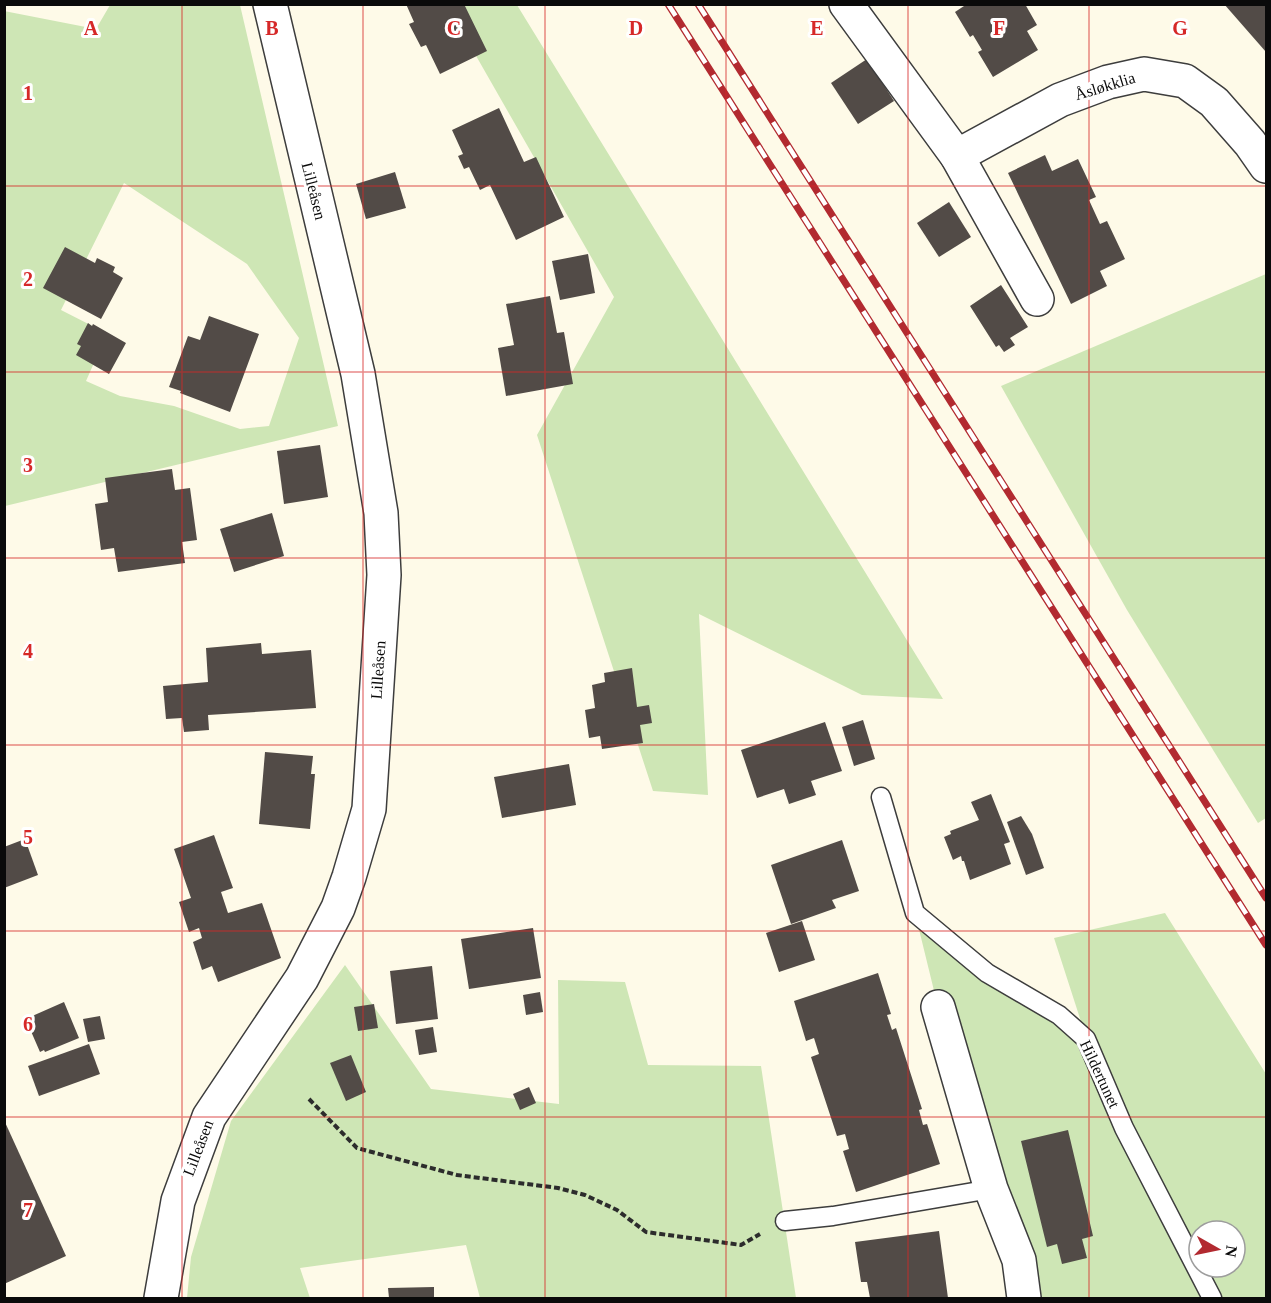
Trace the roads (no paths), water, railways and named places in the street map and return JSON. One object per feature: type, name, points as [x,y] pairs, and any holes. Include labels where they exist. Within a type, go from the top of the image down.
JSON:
[{"type":"street","name":"Lilleåsen","points":[[162,1299],[178,1202],[209,1117],[302,978],[338,908],[350,877],[369,809],[384,575],[381,513],[358,374],[270,4]]},
{"type":"street","points":[[846,4],[957,156],[1036,299]]},
{"type":"street","name":"Åsløkklia","points":[[957,156],[1060,100],[1108,82],[1144,74],[1185,81],[1214,102],[1250,143],[1266,166]]},
{"type":"street","points":[[938,1006],[991,1189],[1019,1260],[1024,1299]]},
{"type":"lane","name":"Hildertunet","points":[[880,796],[915,914],[987,973],[1059,1015],[1086,1039],[1125,1128],[1212,1299]]},
{"type":"lane","points":[[785,1221],[833,1216],[991,1189]]},
{"type":"railway","points":[[668,4],[1266,945]]},
{"type":"railway","points":[[698,4],[1266,898]]}]
